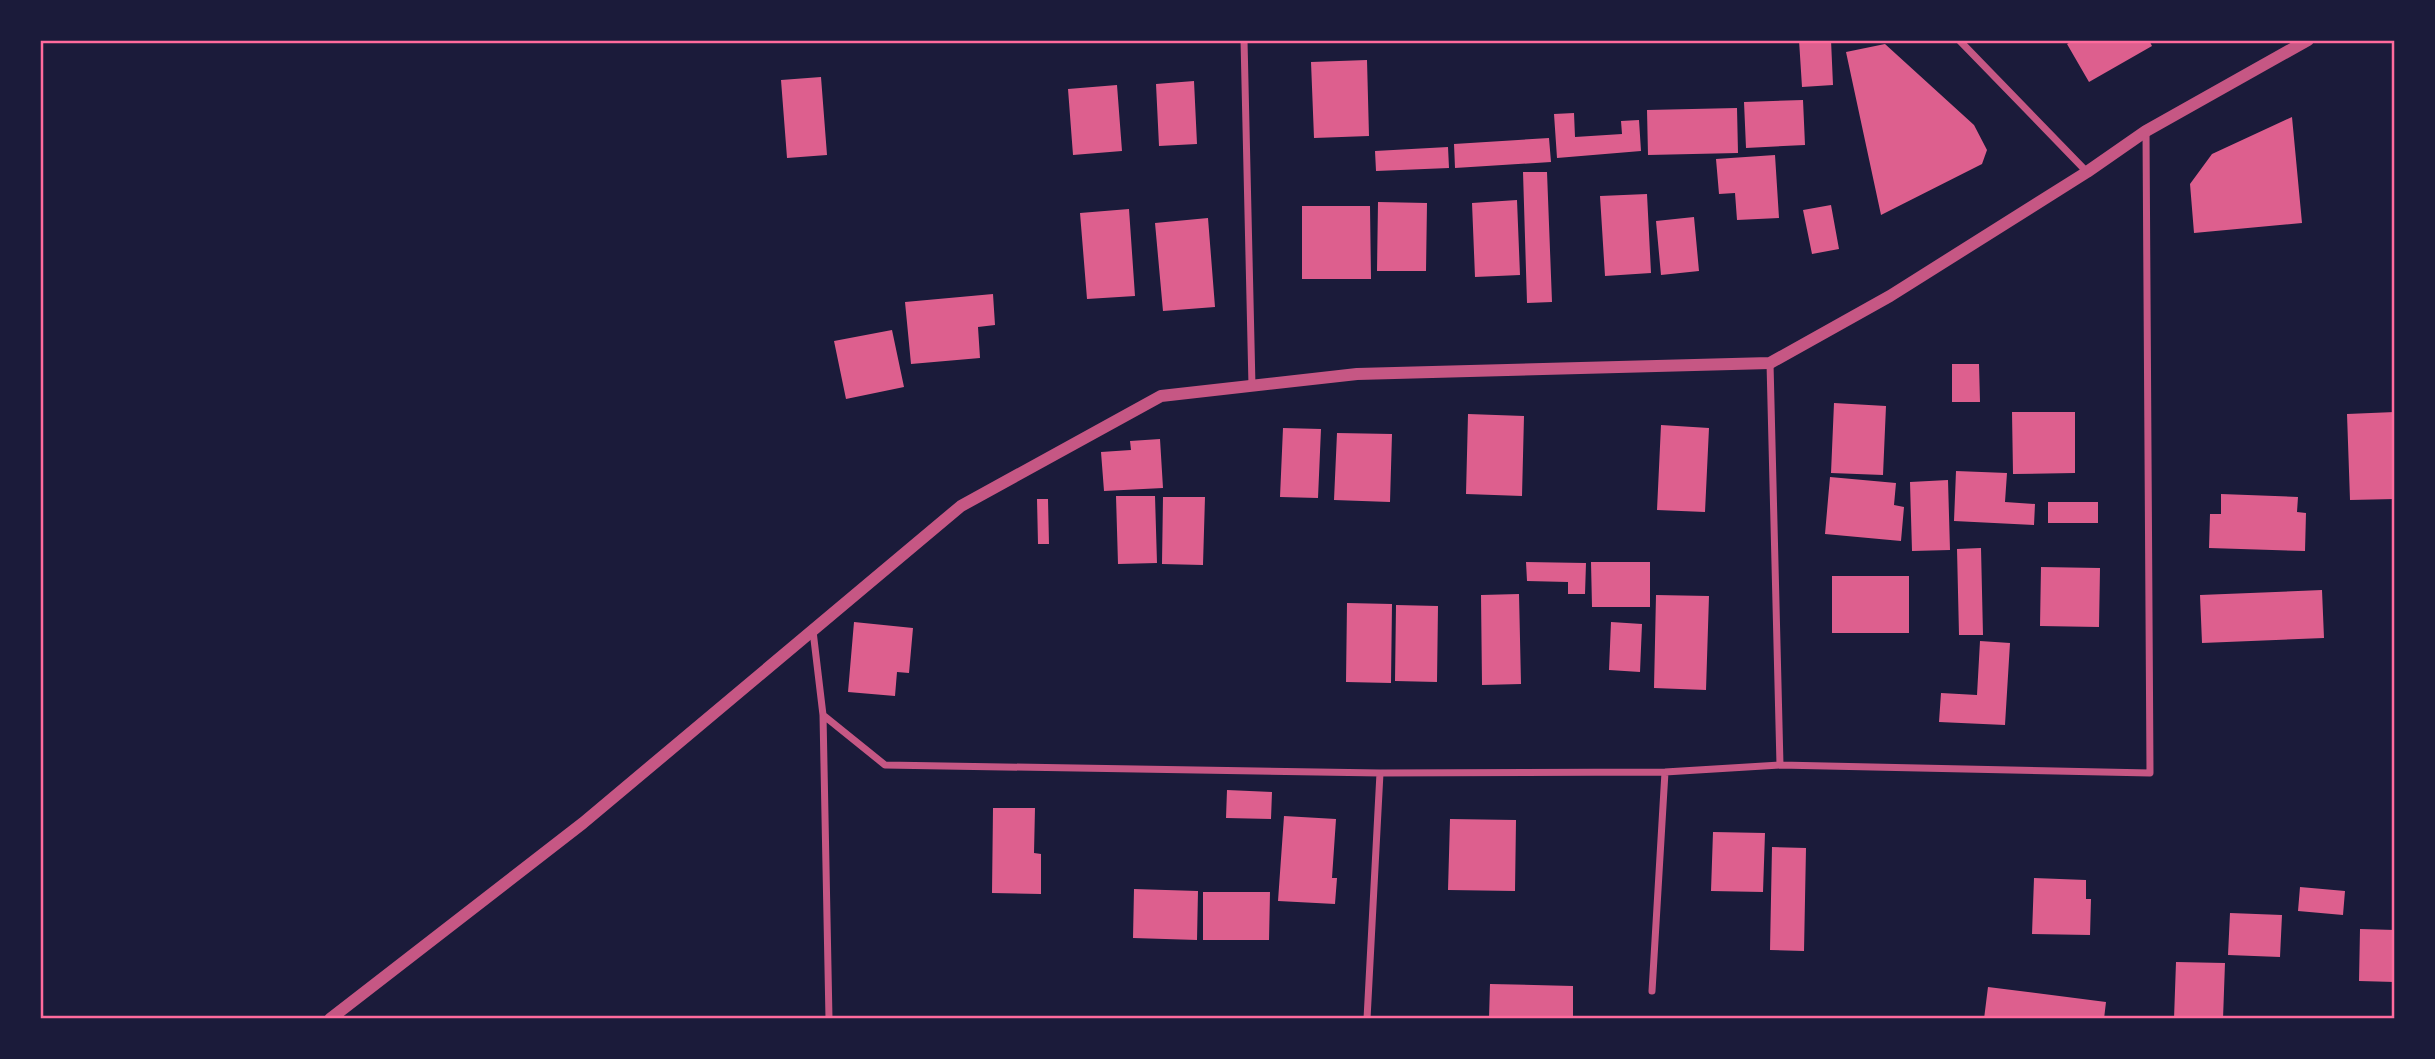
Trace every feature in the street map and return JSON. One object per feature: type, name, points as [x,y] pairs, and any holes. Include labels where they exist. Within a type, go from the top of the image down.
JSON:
[{"type":"street","points":[[1244,40],[1252,386]]},
{"type":"street","points":[[1959,40],[2087,173]]},
{"type":"street","points":[[330,1019],[583,823],[961,506],[1161,396],[1357,374],[1770,363],[1890,296],[2087,173],[2146,131],[2308,40]]},
{"type":"street","points":[[823,715],[885,765],[1380,773],[1665,772],[1780,765],[2150,773],[2146,131]]},
{"type":"street","points":[[1770,363],[1780,765]]},
{"type":"street","points":[[812,630],[823,715],[828,1019]]},
{"type":"street","points":[[1652,991],[1665,772]]},
{"type":"street","points":[[1367,1019],[1380,773]]},
{"type":"building","points":[[1799,40],[1831,40],[1833,85],[1802,87]]},
{"type":"building","points":[[2074,40],[2149,40],[2152,46],[2089,82],[2067,44]]},
{"type":"building","points":[[1885,44],[1974,125],[1987,150],[1982,164],[1881,215],[1846,52]]},
{"type":"building","points":[[1367,60],[1369,136],[1314,138],[1311,62]]},
{"type":"building","points":[[821,77],[827,155],[787,158],[781,80]]},
{"type":"building","points":[[1194,81],[1197,144],[1159,146],[1156,84]]},
{"type":"building","points":[[1117,85],[1122,151],[1073,155],[1068,89]]},
{"type":"building","points":[[1803,100],[1805,145],[1746,148],[1744,102]]},
{"type":"building","points":[[1737,108],[1738,153],[1648,155],[1647,110]]},
{"type":"building","points":[[1574,113],[1575,137],[1622,134],[1621,121],[1639,120],[1641,151],[1557,158],[1554,114]]},
{"type":"building","points":[[2292,117],[2302,223],[2194,233],[2190,184],[2212,154]]},
{"type":"building","points":[[1549,138],[1551,162],[1455,168],[1454,144]]},
{"type":"building","points":[[1448,147],[1449,168],[1376,171],[1375,151]]},
{"type":"building","points":[[1775,155],[1779,218],[1737,220],[1735,193],[1719,194],[1716,159]]},
{"type":"building","points":[[1523,172],[1547,172],[1552,302],[1527,303]]},
{"type":"building","points":[[1647,194],[1651,273],[1605,276],[1600,196]]},
{"type":"building","points":[[1517,200],[1520,275],[1475,277],[1472,203]]},
{"type":"building","points":[[1378,202],[1427,203],[1426,271],[1377,271]]},
{"type":"building","points":[[1831,205],[1839,249],[1812,254],[1803,210]]},
{"type":"building","points":[[1302,206],[1370,206],[1371,279],[1302,279]]},
{"type":"building","points":[[1129,209],[1135,296],[1087,299],[1080,213]]},
{"type":"building","points":[[1694,217],[1699,271],[1661,275],[1656,221]]},
{"type":"building","points":[[1208,218],[1215,307],[1163,311],[1155,223]]},
{"type":"building","points":[[993,294],[995,325],[978,327],[980,358],[911,364],[905,302]]},
{"type":"building","points":[[892,330],[904,387],[846,399],[834,341]]},
{"type":"building","points":[[1952,364],[1979,364],[1980,402],[1952,402]]},
{"type":"building","points":[[1834,403],[1886,406],[1883,475],[1831,473]]},
{"type":"building","points":[[2012,412],[2075,412],[2075,473],[2013,474]]},
{"type":"building","points":[[2395,412],[2395,499],[2350,500],[2347,414]]},
{"type":"building","points":[[1468,414],[1524,416],[1522,496],[1466,494]]},
{"type":"building","points":[[1661,425],[1709,428],[1705,512],[1657,510]]},
{"type":"building","points":[[1283,428],[1321,429],[1318,498],[1280,497]]},
{"type":"building","points":[[1337,433],[1392,434],[1390,502],[1334,500]]},
{"type":"building","points":[[1160,439],[1163,488],[1104,491],[1101,452],[1131,450],[1130,441]]},
{"type":"building","points":[[1956,471],[2007,473],[2005,502],[2035,504],[2034,525],[1954,521]]},
{"type":"building","points":[[1830,477],[1896,483],[1894,505],[1904,507],[1901,541],[1825,534]]},
{"type":"building","points":[[1948,480],[1950,550],[1912,551],[1910,482]]},
{"type":"building","points":[[2221,494],[2298,497],[2297,512],[2306,513],[2305,551],[2209,548],[2210,514],[2221,514]]},
{"type":"building","points":[[1116,496],[1155,496],[1157,563],[1118,564]]},
{"type":"building","points":[[1163,497],[1205,497],[1203,565],[1162,564]]},
{"type":"building","points":[[1037,499],[1048,499],[1049,544],[1038,544]]},
{"type":"building","points":[[2048,502],[2098,502],[2098,523],[2048,523]]},
{"type":"building","points":[[1981,548],[1983,635],[1959,635],[1957,549]]},
{"type":"building","points":[[1526,562],[1586,563],[1585,594],[1568,594],[1568,582],[1527,581]]},
{"type":"building","points":[[1591,562],[1650,562],[1650,607],[1592,607]]},
{"type":"building","points":[[2041,567],[2100,568],[2099,627],[2040,626]]},
{"type":"building","points":[[1832,576],[1909,576],[1909,633],[1832,633]]},
{"type":"building","points":[[2322,590],[2324,638],[2202,643],[2200,595]]},
{"type":"building","points":[[1519,594],[1521,684],[1482,685],[1481,595]]},
{"type":"building","points":[[1656,595],[1709,596],[1706,690],[1654,688]]},
{"type":"building","points":[[1347,603],[1392,604],[1391,683],[1346,682]]},
{"type":"building","points":[[1396,605],[1438,606],[1437,682],[1395,681]]},
{"type":"building","points":[[854,622],[913,628],[909,673],[897,672],[895,696],[848,692]]},
{"type":"building","points":[[1611,622],[1642,624],[1640,672],[1609,670]]},
{"type":"building","points":[[1980,641],[2010,643],[2005,725],[1939,722],[1941,693],[1977,695]]},
{"type":"building","points":[[1227,790],[1272,792],[1271,819],[1226,818]]},
{"type":"building","points":[[993,808],[1035,808],[1034,853],[1041,854],[1041,894],[992,893]]},
{"type":"building","points":[[1284,816],[1336,819],[1332,878],[1337,878],[1335,904],[1278,901]]},
{"type":"building","points":[[1450,819],[1516,820],[1515,891],[1448,890]]},
{"type":"building","points":[[1713,832],[1765,833],[1763,892],[1711,891]]},
{"type":"building","points":[[1772,847],[1806,848],[1804,951],[1770,950]]},
{"type":"building","points":[[2034,878],[2086,880],[2086,899],[2091,899],[2090,935],[2032,934]]},
{"type":"building","points":[[2300,887],[2345,891],[2343,915],[2298,911]]},
{"type":"building","points":[[1134,889],[1198,891],[1197,940],[1133,938]]},
{"type":"building","points":[[1203,892],[1270,892],[1269,940],[1203,940]]},
{"type":"building","points":[[2230,913],[2282,915],[2280,957],[2228,955]]},
{"type":"building","points":[[2360,929],[2395,930],[2395,982],[2359,981]]},
{"type":"building","points":[[2176,962],[2225,963],[2223,1019],[2174,1019]]},
{"type":"building","points":[[1490,984],[1573,986],[1573,1019],[1489,1019]]},
{"type":"building","points":[[1988,987],[2106,1002],[2104,1019],[1984,1019]]}]
